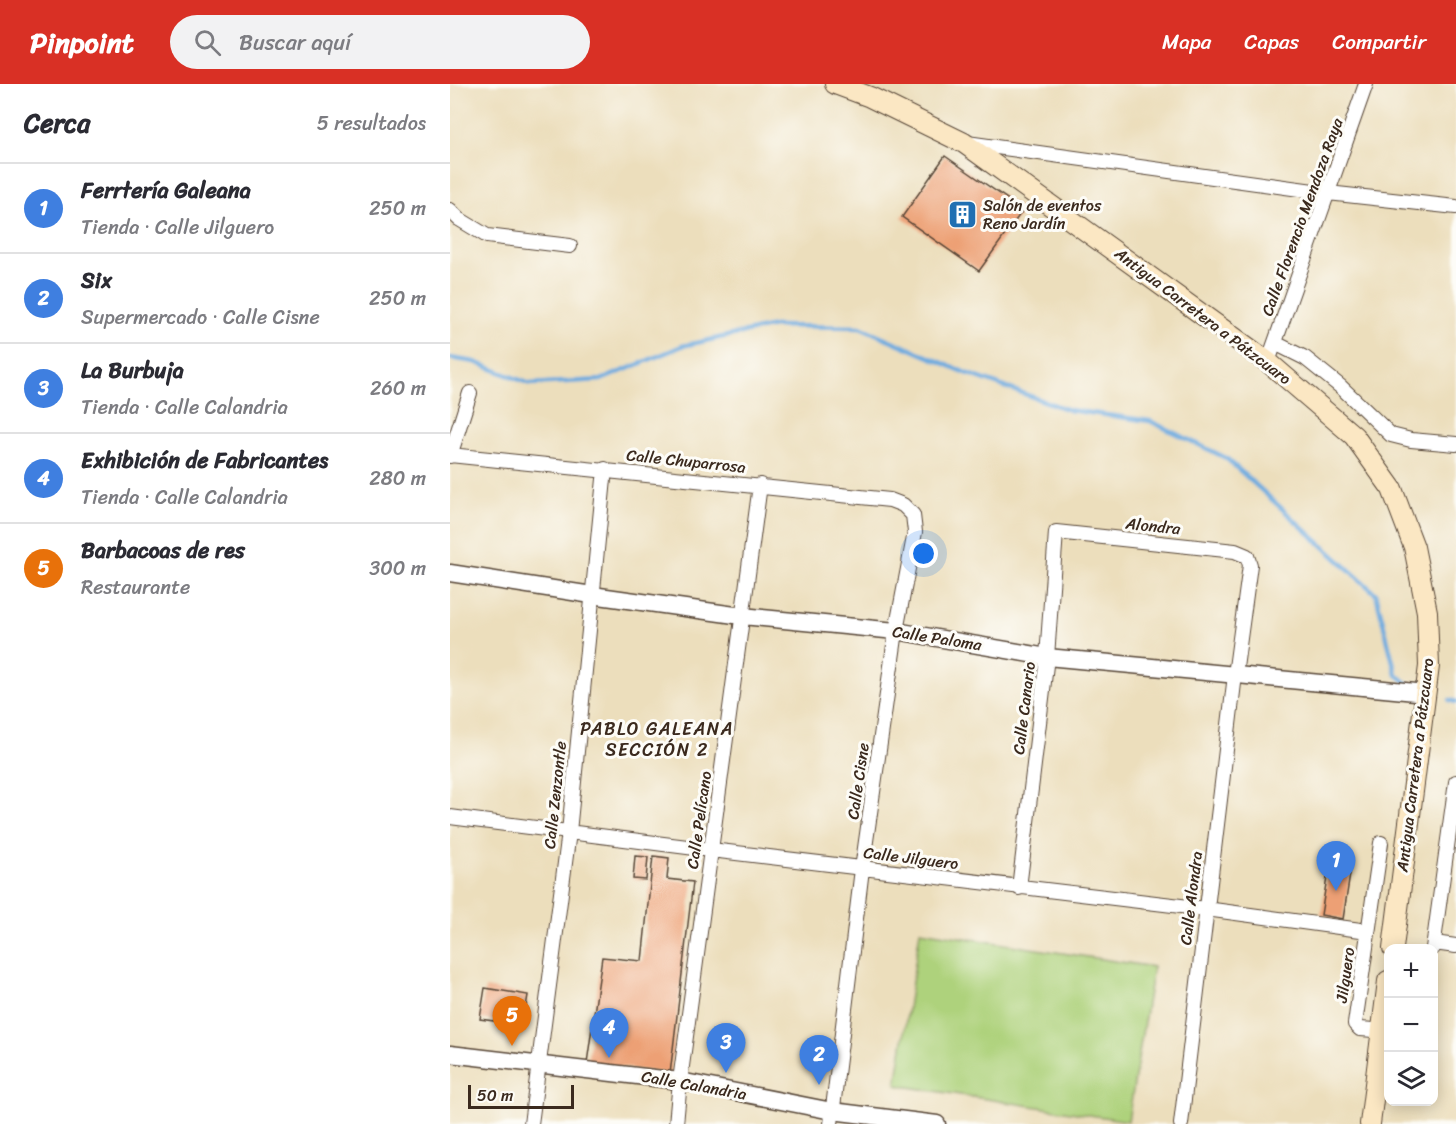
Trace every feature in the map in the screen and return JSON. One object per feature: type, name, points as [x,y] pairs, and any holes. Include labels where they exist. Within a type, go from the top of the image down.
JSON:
[{"type":"main road","name":"Antigua Carretera a Pátzcuaro","points":[[835,84],[870,97],[964,143],[1272,352],[1354,436],[1392,489],[1414,547],[1427,612],[1429,666],[1394,944]]},
{"type":"main road","points":[[1370,1124],[1384,1037]]},
{"type":"street","name":"Calle Florencio Mendoza Raya","points":[[1272,352],[1366,84]]},
{"type":"street","points":[[964,143],[1328,193],[1456,207]]},
{"type":"street","points":[[450,210],[459,219],[487,236],[570,246]]},
{"type":"street","points":[[1272,352],[1305,358],[1341,387],[1391,435],[1411,440],[1456,444]]},
{"type":"street","points":[[450,455],[470,393]]},
{"type":"street","name":"Calle Chuparrosa","points":[[450,455],[890,500],[903,505],[913,515]]},
{"type":"street","name":"Calle Zenzontle","points":[[531,1124],[569,832],[604,469]]},
{"type":"street","name":"Calle Pelícano","points":[[676,1124],[760,485]]},
{"type":"street","name":"Calle Cisne","points":[[831,1118],[862,869],[896,631],[915,532],[913,515]]},
{"type":"street","name":"Alondra","points":[[1056,532],[1235,552],[1246,556]]},
{"type":"street","name":"Calle Canario","points":[[1019,888],[1047,657],[1056,532]]},
{"type":"street","name":"Calle Alondra","points":[[1181,1124],[1234,675],[1250,565],[1246,556]]},
{"type":"street","name":"Calle Paloma","points":[[450,573],[742,616],[896,631],[1047,657],[1426,693]]},
{"type":"street","points":[[1434,944],[1456,782]]},
{"type":"street","name":"Calle Jilguero","points":[[450,817],[862,869],[1206,909],[1368,931]]},
{"type":"street","points":[[1368,931],[1381,843]]},
{"type":"street","name":"Jilguero","points":[[1368,931],[1355,1024],[1360,1029],[1384,1031]]},
{"type":"street","points":[[1438,946],[1456,946]]},
{"type":"street","name":"Calle Calandria","points":[[450,1054],[680,1081],[831,1118],[937,1124]]},
{"type":"green space","points":[[920,931],[1153,967],[1128,1121],[896,1085]]},
{"type":"building","name":"Salón de eventos Reno Jardín","points":[[945,156],[1023,210],[979,271],[902,217]]},
{"type":"building","points":[[635,856],[648,857],[646,880],[633,879]]},
{"type":"building","points":[[653,856],[669,858],[667,879],[693,882],[670,1074],[587,1063],[602,957],[642,961]]},
{"type":"building","points":[[1329,865],[1351,868],[1343,919],[1321,915]]},
{"type":"building","points":[[485,988],[528,995],[523,1025],[480,1019]]},
{"type":"waterway","points":[[450,358],[475,362],[530,384],[601,380],[682,346],[774,326],[860,327],[966,373],[1069,410],[1150,421],[1226,458],[1376,594],[1396,674],[1411,686]]},
{"type":"waterway","points":[[1450,700],[1456,702]]},
{"type":"place","name":"Salón de eventos Reno Jardín","points":[[962,214]]},
{"type":"place","name":"Ferrtería Galeana","points":[[1336,891]]},
{"type":"place","name":"Barbacoas de res","points":[[512,1046]]},
{"type":"place","name":"Exhibición de Fabricantes","points":[[609,1058]]},
{"type":"place","name":"La Burbuja","points":[[726,1073]]},
{"type":"place","name":"Six","points":[[819,1085]]},
{"type":"district","name":"PABLO GALEANA SECCIÓN 2","points":[[657,739]]}]
